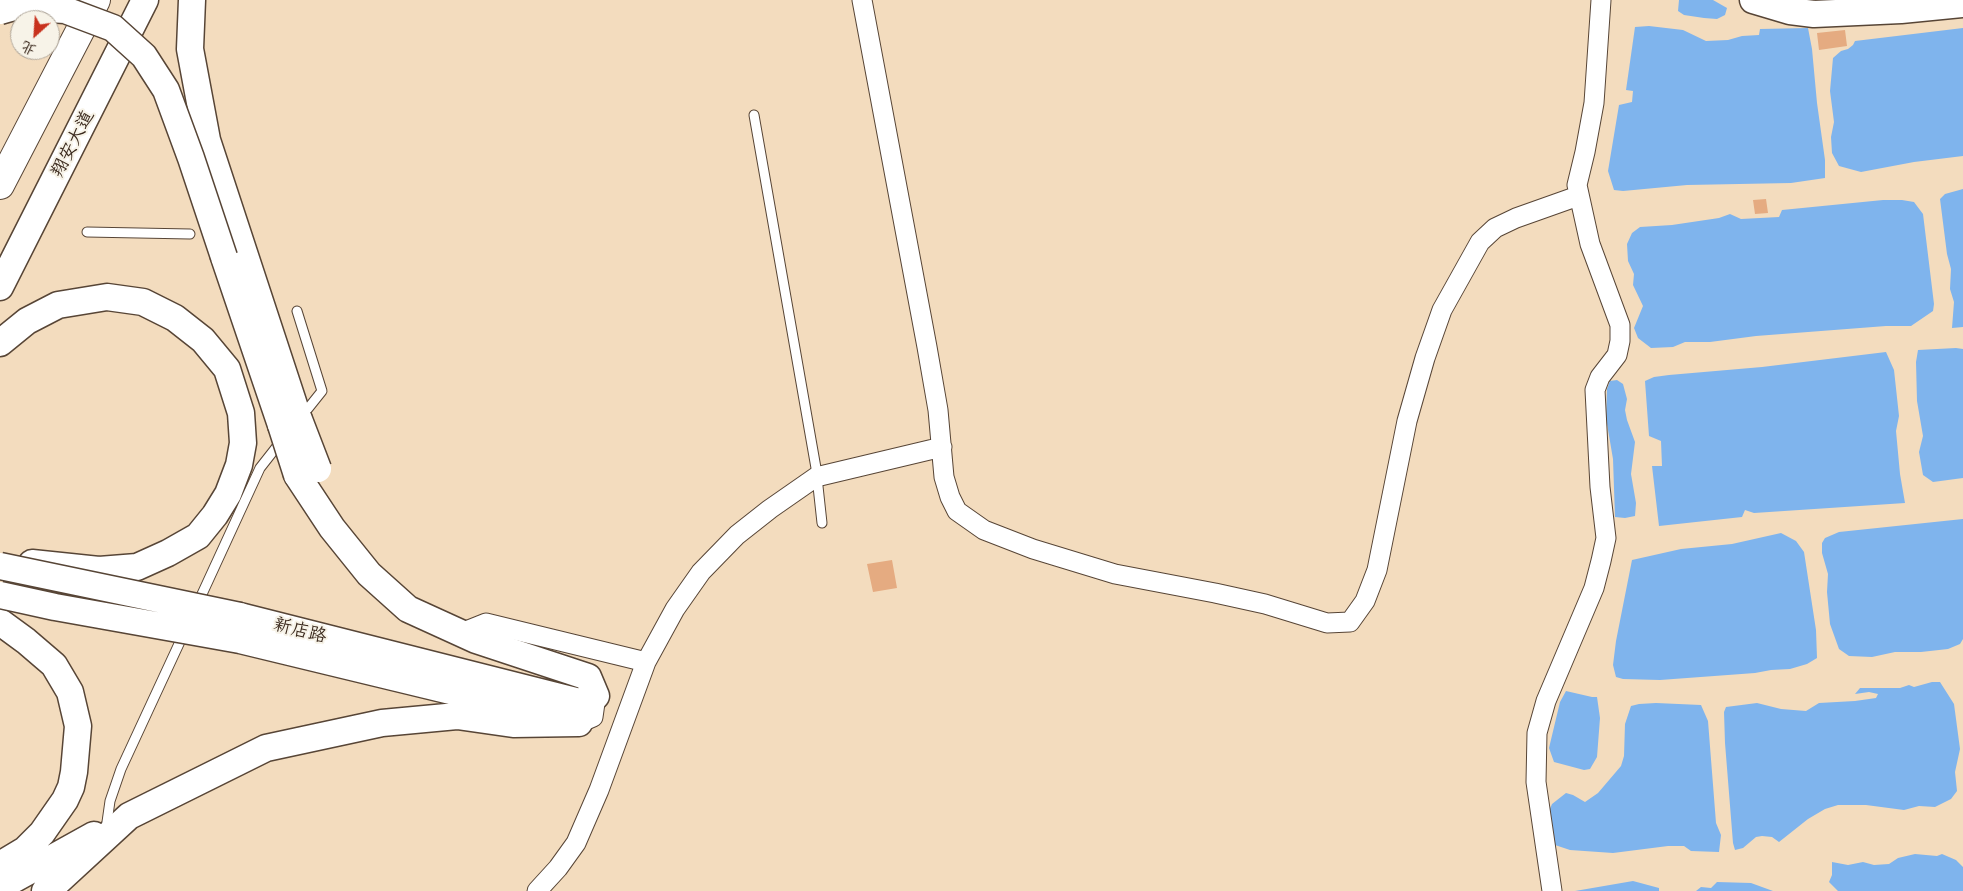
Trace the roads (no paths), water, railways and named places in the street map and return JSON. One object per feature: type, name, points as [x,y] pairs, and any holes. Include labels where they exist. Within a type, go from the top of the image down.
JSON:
[{"type":"highway","points":[[0,12],[7,0]]},
{"type":"highway","points":[[0,186],[96,0]]},
{"type":"main road","name":"翔安大道","points":[[0,287],[145,0]]},
{"type":"main road","points":[[192,0],[190,48],[207,140],[289,421]]},
{"type":"main road","points":[[1753,0],[1790,11],[1814,14],[1902,10],[1963,4]]},
{"type":"main road","points":[[0,12],[14,7],[65,10],[113,28],[144,56],[166,90],[224,258],[332,528],[368,574],[408,609],[476,640],[588,677],[596,696]]},
{"type":"main road","points":[[0,342],[27,322],[58,305],[107,297],[142,302],[182,323],[203,340],[227,369],[241,413],[244,443],[239,465],[228,494],[214,515],[198,536],[168,553],[136,567],[99,570],[0,560]]},
{"type":"main road","name":"新店路","points":[[0,566],[240,628],[580,723]]},
{"type":"main road","name":"新店路","points":[[0,595],[55,607],[240,628],[584,703],[596,696]]},
{"type":"main road","points":[[0,622],[54,665],[70,692],[78,726],[76,759],[71,786],[65,800],[53,819],[25,850],[0,865]]},
{"type":"main road","points":[[0,887],[129,816],[266,748],[373,726],[456,716],[513,724],[580,723]]},
{"type":"main road","points":[[45,891],[53,886],[129,816]]},
{"type":"street","points":[[862,0],[938,410],[944,477],[953,504],[957,511],[984,530],[1033,549],[1115,574],[1265,604],[1327,623],[1350,622],[1365,602],[1377,570],[1407,422],[1425,358],[1446,302],[1480,242],[1495,228],[1516,218],[1578,196]]},
{"type":"street","points":[[1552,891],[1536,782],[1537,733],[1546,701],[1594,588],[1606,538],[1600,487],[1596,390],[1600,377],[1617,355],[1620,341],[1620,325],[1590,244],[1576,185],[1586,152],[1594,103],[1601,0]]},
{"type":"street","points":[[537,891],[558,868],[576,843],[599,790],[646,662],[675,609],[702,572],[737,535],[816,477],[942,447]]},
{"type":"street","points":[[460,633],[486,623],[646,662]]},
{"type":"street","points":[[580,723],[594,717],[596,696]]},
{"type":"lane","points":[[754,115],[816,468],[822,523]]},
{"type":"lane","points":[[87,232],[190,234]]},
{"type":"lane","points":[[106,829],[110,801],[121,769],[260,468],[322,391],[297,311]]},
{"type":"water","points":[[1679,0],[1713,0],[1727,8],[1725,15],[1717,19],[1684,15],[1678,11]]},
{"type":"water","points":[[1649,26],[1683,30],[1706,41],[1759,35],[1760,29],[1808,28],[1825,160],[1825,178],[1791,183],[1687,185],[1623,191],[1614,190],[1608,171],[1619,105],[1632,102],[1633,91],[1626,90],[1635,27]]},
{"type":"water","points":[[1963,28],[1963,156],[1914,162],[1861,172],[1839,166],[1832,153],[1831,137],[1834,122],[1830,91],[1833,58],[1841,51],[1848,49],[1855,41]]},
{"type":"water","points":[[1963,189],[1963,327],[1952,328],[1954,302],[1950,289],[1951,269],[1947,254],[1940,199],[1945,194]]},
{"type":"water","points":[[1883,200],[1914,202],[1923,214],[1934,304],[1933,311],[1911,326],[1886,326],[1756,336],[1710,342],[1685,342],[1673,347],[1651,348],[1638,338],[1634,328],[1643,306],[1633,285],[1634,274],[1628,261],[1627,244],[1632,233],[1640,227],[1672,225],[1719,218],[1730,214],[1741,219],[1779,217],[1782,210]]},
{"type":"water","points":[[1963,349],[1963,478],[1933,482],[1923,475],[1919,452],[1923,436],[1917,401],[1916,362],[1918,350]]},
{"type":"water","points":[[1886,352],[1894,370],[1899,416],[1896,431],[1905,503],[1754,513],[1745,510],[1742,517],[1659,526],[1652,466],[1662,466],[1661,441],[1649,436],[1645,381],[1654,377],[1669,375],[1762,367]]},
{"type":"water","points":[[1617,380],[1623,384],[1627,399],[1625,410],[1627,420],[1635,442],[1631,474],[1636,503],[1635,516],[1625,518],[1615,517],[1613,459],[1606,418],[1607,389],[1610,381]]},
{"type":"water","points":[[1963,519],[1963,639],[1960,644],[1948,649],[1895,652],[1872,657],[1849,656],[1839,649],[1830,624],[1827,592],[1828,574],[1822,553],[1822,543],[1825,538],[1839,532]]},
{"type":"water","points":[[1781,533],[1796,541],[1804,552],[1816,630],[1817,658],[1807,664],[1790,669],[1755,673],[1660,680],[1623,679],[1616,677],[1613,665],[1616,641],[1632,560],[1681,549],[1732,544]]},
{"type":"water","points":[[1932,682],[1940,682],[1954,704],[1960,749],[1955,772],[1957,791],[1951,799],[1935,807],[1919,806],[1904,810],[1866,805],[1838,805],[1825,809],[1808,819],[1779,842],[1772,837],[1756,837],[1743,848],[1735,850],[1725,743],[1724,712],[1726,707],[1757,703],[1781,709],[1806,711],[1819,703],[1876,698],[1878,694],[1869,692],[1855,694],[1860,688],[1900,688],[1909,685],[1914,687]]},
{"type":"water","points":[[1566,691],[1597,697],[1600,718],[1597,757],[1590,769],[1584,770],[1554,762],[1549,748],[1560,702]]},
{"type":"water","points":[[1656,703],[1701,705],[1708,721],[1716,823],[1721,835],[1719,852],[1691,851],[1684,846],[1668,846],[1613,853],[1570,850],[1555,845],[1549,811],[1552,804],[1566,793],[1585,802],[1598,793],[1621,766],[1624,756],[1625,724],[1631,706]]},
{"type":"water","points":[[1915,854],[1937,856],[1942,854],[1956,860],[1963,867],[1963,891],[1838,891],[1829,882],[1832,875],[1832,862],[1848,865],[1863,862],[1874,865],[1889,864],[1898,858]]},
{"type":"water","points":[[1633,881],[1659,888],[1659,891],[1575,891]]},
{"type":"water","points":[[1717,882],[1751,883],[1773,891],[1696,891],[1701,887],[1711,888]]}]
